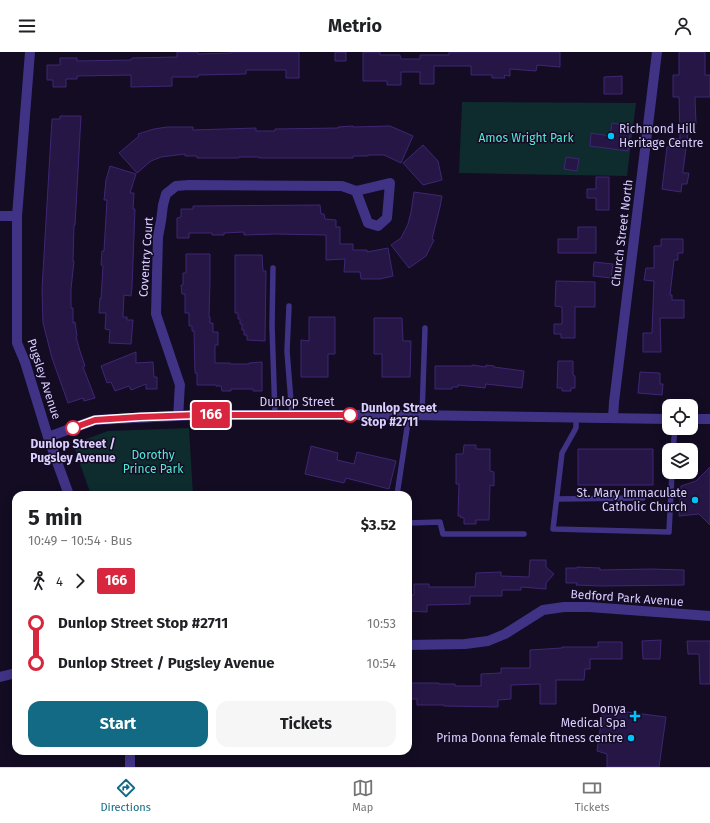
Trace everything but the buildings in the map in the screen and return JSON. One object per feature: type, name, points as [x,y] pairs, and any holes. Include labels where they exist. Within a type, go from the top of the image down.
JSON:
[{"type":"street","name":"Pugsley Avenue","points":[[30,52],[17,216],[17,342],[68,491]]},
{"type":"street","name":"Church Street North","points":[[613,418],[657,52]]},
{"type":"street","name":"Coventry Court","points":[[178,416],[180,404],[180,385],[156,314],[158,237],[166,194],[176,186],[189,185],[342,186],[356,191],[390,183],[387,218],[378,226],[368,223],[356,191]]},
{"type":"street","points":[[0,216],[17,216]]},
{"type":"street","name":"Dunlop Street","points":[[48,437],[95,420],[178,416],[422,415],[662,419]]},
{"type":"street","points":[[698,419],[710,418]]},
{"type":"street","name":"Bedford Park Avenue","points":[[412,645],[465,644],[488,641],[505,634],[543,610],[564,607],[589,607],[710,616]]},
{"type":"street","points":[[0,677],[12,674]]},
{"type":"street","points":[[130,755],[130,767]]},
{"type":"lane","points":[[273,268],[272,326],[275,415]]},
{"type":"lane","points":[[289,306],[287,351],[292,415]]},
{"type":"lane","points":[[422,415],[425,328]]},
{"type":"lane","points":[[398,491],[409,415]]},
{"type":"lane","points":[[576,417],[576,428],[562,453],[553,529],[669,532],[672,479]]},
{"type":"lane","points":[[556,499],[643,498]]},
{"type":"lane","points":[[412,523],[440,522],[443,534],[524,534]]},
{"type":"green space","name":"Amos Wright Park","points":[[462,102],[636,103],[627,176],[459,173]]},
{"type":"green space","name":"Dorothy Prince Park","points":[[189,428],[193,491],[90,491],[73,444],[108,431]]},
{"type":"bus line","name":"166","points":[[73,428],[95,420],[140,417],[196,415],[350,415]]},
{"type":"place","name":"Richmond Hill Heritage Centre","points":[[611,136]]},
{"type":"place","name":"Dunlop Street Stop #2711","points":[[350,415]]},
{"type":"place","name":"Dunlop Street / Pugsley Avenue","points":[[73,428]]},
{"type":"place","name":"St. Mary Immaculate Catholic Church","points":[[695,500]]},
{"type":"place","name":"Donya Medical Spa","points":[[635,716]]},
{"type":"place","name":"Prima Donna female fitness centre","points":[[631,738]]}]
